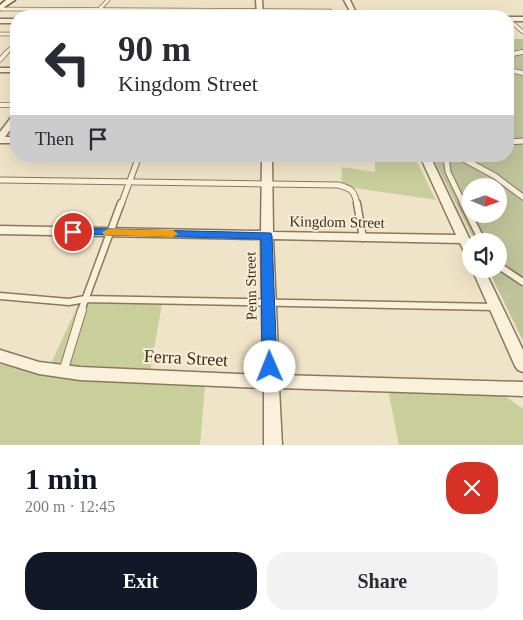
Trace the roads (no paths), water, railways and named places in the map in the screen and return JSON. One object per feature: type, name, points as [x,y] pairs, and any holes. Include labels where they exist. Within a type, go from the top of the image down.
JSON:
[{"type":"street","points":[[0,9],[11,0]]},
{"type":"street","points":[[0,139],[10,125]]},
{"type":"street","name":"Penn Street","points":[[267,162],[266,236],[273,445]]},
{"type":"street","points":[[428,162],[462,235]]},
{"type":"street","name":"Kingdom Street","points":[[0,230],[462,239]]},
{"type":"street","points":[[482,278],[523,366]]},
{"type":"street","name":"Ferra Street","points":[[0,356],[20,365],[63,372],[270,383],[523,388]]},
{"type":"lane","points":[[0,9],[98,10],[108,0]]},
{"type":"lane","points":[[0,60],[10,49]]},
{"type":"lane","points":[[63,372],[85,299],[136,162]]},
{"type":"lane","points":[[446,162],[448,172],[478,233]]},
{"type":"lane","points":[[469,162],[495,176],[523,197]]},
{"type":"lane","points":[[0,180],[338,185],[350,188],[355,193],[363,238]]},
{"type":"lane","points":[[507,273],[523,282]]},
{"type":"lane","points":[[0,296],[69,302],[85,299],[268,302],[314,305],[496,307]]}]
